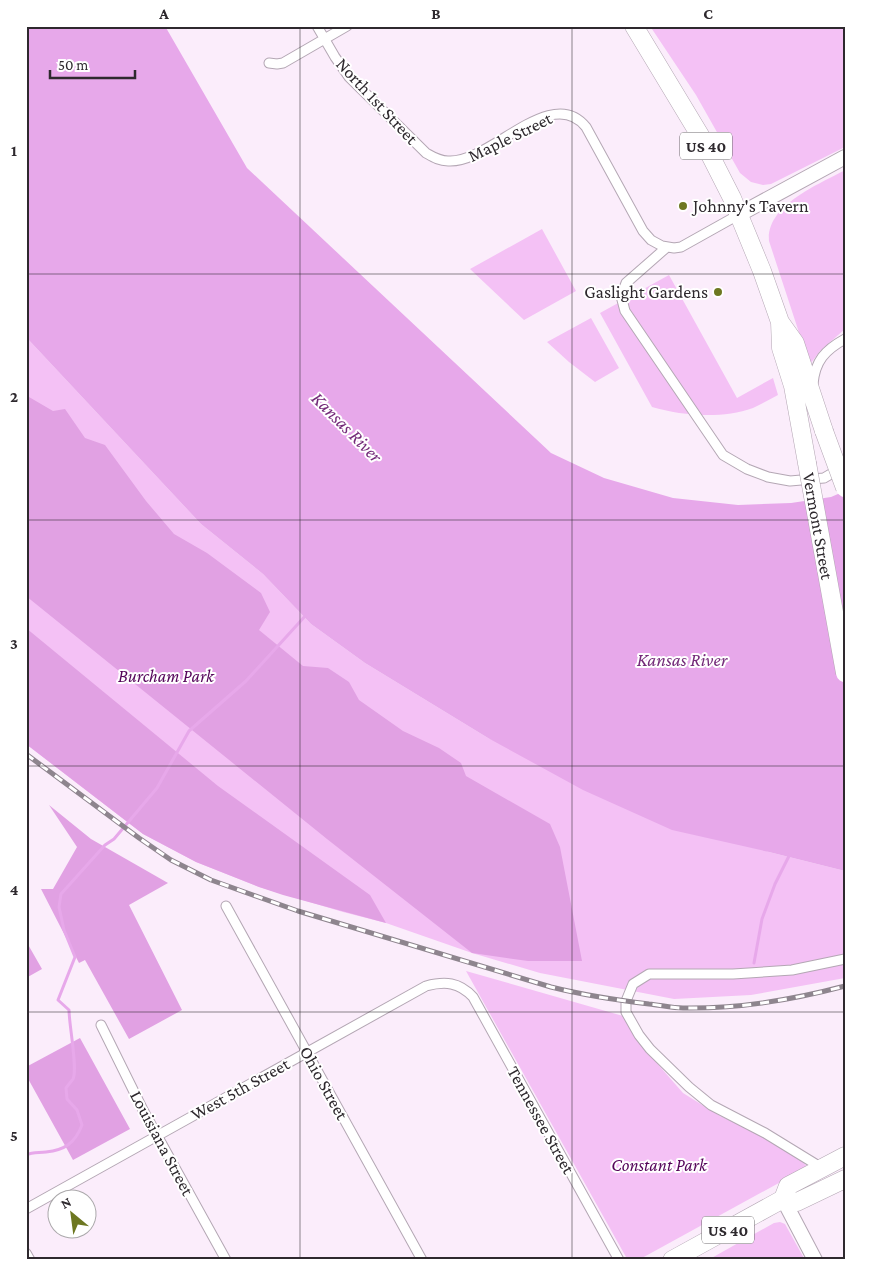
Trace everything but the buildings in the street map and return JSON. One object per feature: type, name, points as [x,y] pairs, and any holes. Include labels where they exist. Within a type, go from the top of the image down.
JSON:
[{"type":"highway","name":"US 40","points":[[634,26],[702,137],[740,214],[780,322],[796,343],[824,431],[845,488]]},
{"type":"highway","name":"Vermont Street","points":[[780,322],[780,348],[793,386],[845,673]]},
{"type":"highway","name":"US 40","points":[[672,1260],[783,1199],[788,1186],[845,1156]]},
{"type":"highway","name":"US 40","points":[[783,1199],[797,1202],[845,1180]]},
{"type":"street","name":"North 1st Street","points":[[317,26],[349,77],[432,156],[450,162]]},
{"type":"street","points":[[269,63],[283,63],[347,26]]},
{"type":"street","name":"Maple Street","points":[[450,162],[468,158],[549,114],[570,114],[578,118],[586,127],[643,231],[651,240],[667,247]]},
{"type":"street","points":[[845,157],[681,247],[667,247],[626,283],[621,296],[626,311],[723,455],[768,477],[790,482],[824,478],[845,466]]},
{"type":"street","points":[[815,401],[814,378],[818,361],[830,348],[845,339]]},
{"type":"street","name":"Ohio Street","points":[[226,906],[422,1260]]},
{"type":"street","points":[[822,1168],[765,1133],[711,1105],[688,1087],[650,1049],[639,1035],[626,1012],[626,1002],[633,984],[648,974],[733,974],[792,970],[845,960]]},
{"type":"street","name":"West 5th Street","points":[[26,1209],[426,986],[449,982],[458,985]]},
{"type":"street","name":"Tennessee Street","points":[[458,985],[473,997],[619,1260]]},
{"type":"street","name":"Louisiana Street","points":[[101,1025],[157,1135],[226,1260]]},
{"type":"street","points":[[783,1199],[815,1260]]},
{"type":"street","points":[[26,1253],[30,1260]]},
{"type":"green space","points":[[650,26],[845,26],[845,147],[771,184],[763,185],[751,182],[740,173],[696,95]]},
{"type":"green space","points":[[845,170],[845,329],[820,351],[811,363],[808,360],[769,241],[770,228],[776,217],[796,198]]},
{"type":"green space","points":[[542,229],[576,291],[524,320],[470,269]]},
{"type":"green space","points":[[669,275],[737,398],[773,378],[778,395],[753,408],[728,414],[689,414],[652,407],[600,313]]},
{"type":"green space","points":[[591,318],[619,368],[595,382],[547,342]]},
{"type":"green space","name":"Burcham Park","points":[[26,337],[201,524],[263,574],[311,624],[365,663],[488,738],[769,852],[845,871],[845,978],[751,995],[674,999],[540,973],[472,953],[386,923],[259,887],[196,862],[143,834],[26,744]]},
{"type":"green space","points":[[26,391],[29,397],[53,411],[65,409],[85,438],[105,445],[146,501],[174,534],[207,553],[261,593],[270,612],[259,630],[303,666],[328,668],[349,682],[359,700],[403,731],[439,748],[461,763],[466,776],[550,824],[560,847],[582,961],[528,961],[472,953],[327,839],[26,596]]},
{"type":"green space","points":[[26,628],[218,786],[370,895],[386,923],[283,895],[196,862],[143,834],[26,744]]},
{"type":"green space","points":[[49,805],[91,839],[168,883],[129,905],[182,1010],[129,1039],[85,960],[79,963],[41,889],[53,889],[77,847]]},
{"type":"green space","points":[[26,941],[42,969],[26,978]]},
{"type":"green space","name":"Constant Park","points":[[466,971],[623,1016],[635,1038],[683,1093],[720,1116],[754,1132],[799,1159],[808,1167],[642,1258],[629,1260]]},
{"type":"green space","points":[[80,1038],[130,1129],[73,1160],[26,1075],[26,1067]]},
{"type":"green space","points":[[780,1222],[785,1224],[805,1260],[708,1260],[774,1223]]},
{"type":"water","name":"Kansas River","points":[[26,26],[165,26],[247,168],[551,453],[604,478],[673,498],[738,505],[791,503],[831,497],[845,491],[845,871],[672,830],[583,790],[488,738],[365,663],[311,624],[263,574],[201,524],[26,337]]},
{"type":"waterway","points":[[26,1155],[53,1151],[64,1147],[73,1141],[82,1125],[77,1110],[67,1099],[66,1088],[73,1079],[74,1057],[69,1010],[58,1000],[75,957],[64,930],[59,907],[61,894],[105,845],[114,839],[157,788],[189,731],[246,681],[307,614]]},
{"type":"waterway","points":[[754,963],[762,919],[775,884],[790,854]]},
{"type":"railway","points":[[26,754],[171,860],[211,880],[298,911],[551,987],[612,999],[670,1007],[704,1008],[765,1003],[845,986]]},
{"type":"place","name":"Johnny's Tavern","points":[[683,206]]},
{"type":"place","name":"Gaslight Gardens","points":[[718,292]]}]
